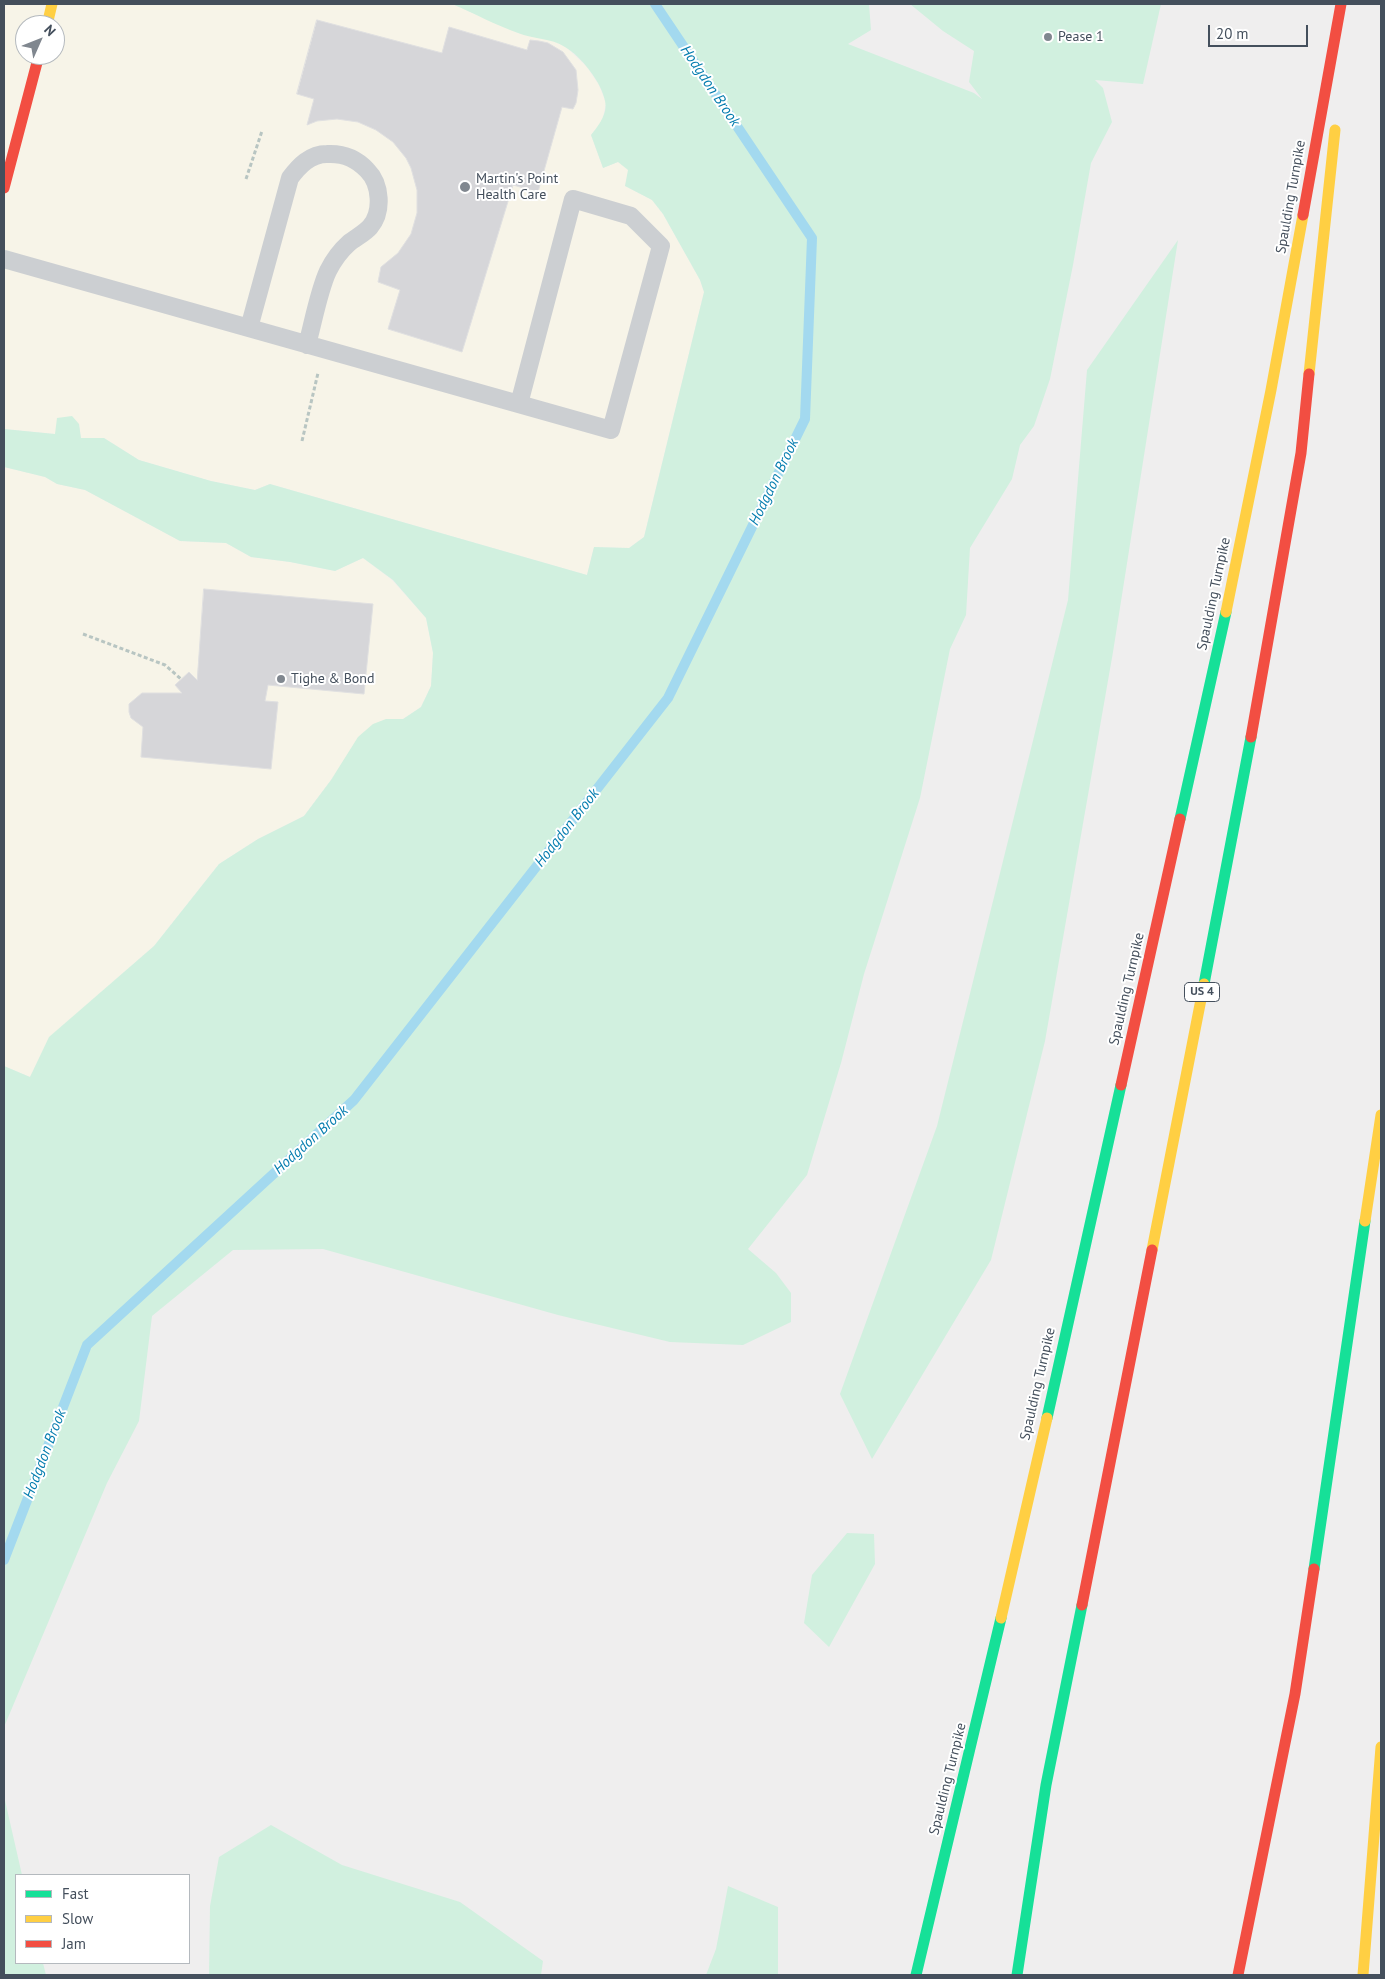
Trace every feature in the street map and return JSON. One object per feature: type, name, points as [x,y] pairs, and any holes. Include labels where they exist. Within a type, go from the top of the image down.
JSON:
[{"type":"main road","name":"Spaulding Turnpike","points":[[916,1975],[967,1765],[1050,1403],[1232,585],[1272,390],[1341,4]]},
{"type":"main road","points":[[1342,62],[1348,4]]},
{"type":"main road","points":[[4,188],[36,65]]},
{"type":"main road","name":"US 4","points":[[1017,1975],[1048,1776],[1238,808],[1301,453],[1336,121]]},
{"type":"main road","points":[[1238,1975],[1295,1694],[1381,1115]]},
{"type":"main road","points":[[1362,1975],[1381,1747]]},
{"type":"lane","points":[[249,328],[290,178],[298,167],[309,158],[322,154],[336,153],[350,156],[371,174],[377,187],[379,201],[370,227],[348,244],[336,257],[328,272],[307,345]]},
{"type":"lane","points":[[4,259],[611,430],[661,246],[631,216],[573,199],[519,404]]},
{"type":"path","points":[[246,179],[262,131]]},
{"type":"path","points":[[302,441],[319,372]]},
{"type":"path","points":[[83,634],[165,665],[181,679]]},
{"type":"shaded area","points":[[4,4],[452,4],[518,33],[554,41],[566,47],[587,67],[599,85],[606,103],[602,122],[591,135],[603,168],[618,162],[629,170],[625,186],[652,200],[663,214],[700,280],[704,292],[644,537],[629,548],[594,547],[587,575],[270,484],[255,490],[211,481],[139,460],[104,438],[81,438],[79,424],[55,434],[4,429]]},
{"type":"shaded area","points":[[4,467],[45,477],[57,484],[85,490],[180,541],[226,543],[251,557],[335,571],[363,558],[392,580],[426,618],[433,653],[431,686],[421,707],[403,719],[386,719],[331,780],[304,816],[258,839],[219,864],[154,946],[50,1037],[30,1077],[4,1066]]},
{"type":"green space","points":[[452,4],[869,4],[871,30],[848,44],[974,93],[982,99],[969,82],[974,51],[943,31],[910,4],[1161,4],[1143,84],[1095,80],[1103,88],[1112,122],[1091,163],[1050,379],[1034,426],[1020,445],[1012,479],[970,548],[966,615],[950,649],[920,798],[864,974],[841,1063],[807,1175],[748,1249],[776,1273],[791,1293],[791,1322],[743,1345],[670,1342],[558,1315],[323,1249],[233,1250],[152,1316],[139,1421],[107,1483],[4,1727],[4,1066],[30,1077],[49,1037],[154,946],[219,864],[258,839],[304,816],[331,780],[358,737],[373,724],[386,719],[403,719],[421,707],[431,686],[433,653],[426,618],[393,580],[363,558],[335,571],[251,557],[226,543],[180,541],[85,490],[57,484],[45,477],[4,467],[4,429],[55,434],[57,418],[72,416],[79,424],[81,438],[104,438],[139,460],[211,481],[255,490],[270,484],[587,575],[594,547],[629,548],[644,537],[704,292],[700,280],[663,214],[652,200],[625,186],[628,170],[618,162],[603,168],[591,135],[604,115],[606,106],[600,86],[584,63],[560,44],[509,30]]},
{"type":"green space","points":[[1178,240],[1113,652],[1045,1041],[991,1260],[872,1459],[840,1394],[937,1126],[1068,600],[1087,370]]},
{"type":"green space","points":[[847,1533],[874,1534],[875,1564],[829,1647],[804,1623],[812,1575]]},
{"type":"green space","points":[[4,1796],[22,1874],[15,1874],[15,1964],[43,1964],[46,1975],[4,1975]]},
{"type":"green space","points":[[271,1825],[342,1865],[460,1902],[543,1961],[541,1975],[209,1975],[210,1906],[219,1857]]},
{"type":"green space","points":[[728,1886],[778,1907],[778,1975],[706,1975],[716,1949]]},
{"type":"building","name":"Martin's Point Health Care","points":[[317,20],[442,53],[449,27],[527,50],[530,40],[539,41],[548,43],[563,52],[576,70],[578,90],[576,103],[573,109],[562,107],[538,192],[513,185],[462,352],[388,329],[400,290],[378,282],[381,267],[398,253],[411,234],[417,213],[417,190],[406,158],[393,142],[376,130],[358,122],[337,119],[317,121],[307,125],[314,99],[297,94]]},
{"type":"building","name":"Tighe & Bond","points":[[204,589],[373,604],[364,694],[268,685],[265,701],[278,702],[271,769],[141,757],[143,727],[131,718],[129,704],[142,693],[182,693],[175,685],[189,672],[197,680]]},
{"type":"waterway","name":"Hodgdon Brook","points":[[4,1560],[87,1345],[354,1100],[668,698],[805,419],[812,238],[655,4]]},
{"type":"traffic: fast","points":[[1180,819],[1226,612]]},
{"type":"traffic: fast","points":[[1204,984],[1251,737]]},
{"type":"traffic: fast","points":[[1047,1418],[1121,1085]]},
{"type":"traffic: fast","points":[[1314,1569],[1365,1221]]},
{"type":"traffic: fast","points":[[1017,1975],[1046,1785],[1082,1605]]},
{"type":"traffic: fast","points":[[916,1975],[1001,1618]]},
{"type":"traffic: slow","points":[[49,15],[52,4]]},
{"type":"traffic: slow","points":[[1309,374],[1335,130]]},
{"type":"traffic: slow","points":[[1226,612],[1271,390],[1303,215]]},
{"type":"traffic: slow","points":[[1152,1250],[1204,984]]},
{"type":"traffic: slow","points":[[1365,1221],[1381,1115]]},
{"type":"traffic: slow","points":[[1001,1618],[1047,1418]]},
{"type":"traffic: slow","points":[[1363,1975],[1381,1747]]},
{"type":"traffic: jam","points":[[1303,215],[1341,4]]},
{"type":"traffic: jam","points":[[4,188],[36,65]]},
{"type":"traffic: jam","points":[[1251,737],[1301,453],[1309,374]]},
{"type":"traffic: jam","points":[[1121,1085],[1180,819]]},
{"type":"traffic: jam","points":[[1082,1605],[1152,1250]]},
{"type":"traffic: jam","points":[[1238,1975],[1295,1694],[1314,1569]]},
{"type":"place","name":"Pease 1","points":[[1048,37]]},
{"type":"place","name":"Martin's Point Health Care","points":[[465,187]]},
{"type":"place","name":"Tighe & Bond","points":[[281,679]]}]
